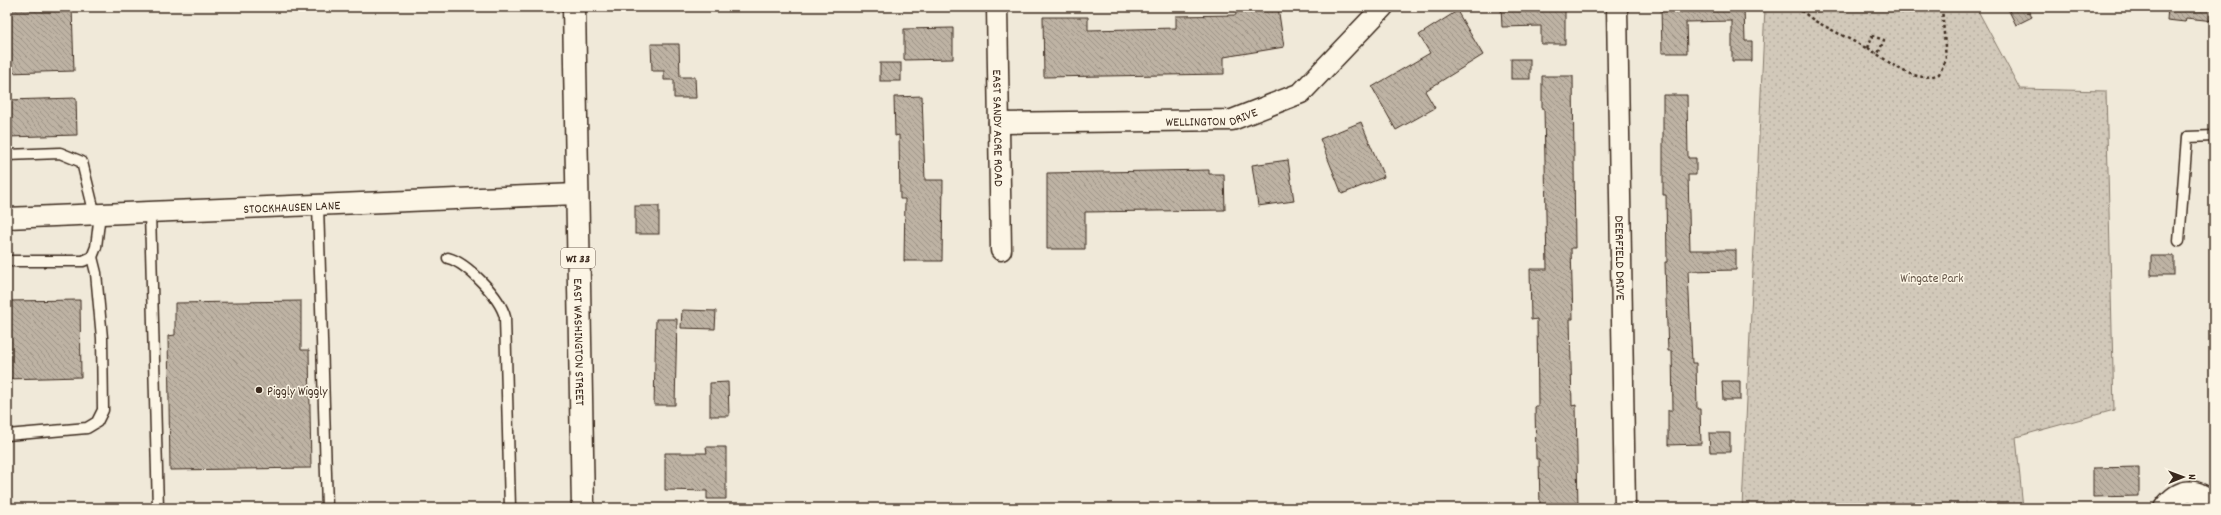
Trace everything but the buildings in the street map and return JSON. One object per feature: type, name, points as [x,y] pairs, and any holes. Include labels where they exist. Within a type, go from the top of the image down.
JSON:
[{"type":"main road","name":"EAST WASHINGTON STREET","points":[[574,7],[583,508]]},
{"type":"street","name":"EAST SANDY ACRE ROAD","points":[[997,7],[1001,250]]},
{"type":"street","name":"WELLINGTON DRIVE","points":[[999,123],[1232,120],[1301,93],[1383,7]]},
{"type":"street","name":"DEERFIELD DRIVE","points":[[1617,7],[1625,508]]},
{"type":"street","name":"STOCKHAUSEN LANE","points":[[7,218],[577,194]]},
{"type":"street","points":[[2164,508],[2171,498],[2182,492],[2195,492],[2206,497],[2214,505]]},
{"type":"lane","points":[[2179,241],[2187,136],[2214,136]]},
{"type":"lane","points":[[7,155],[60,153],[82,162],[97,215],[92,257],[96,273],[102,338],[103,410],[97,422],[86,428],[7,434]]},
{"type":"lane","points":[[318,205],[327,508]]},
{"type":"lane","points":[[150,212],[158,508]]},
{"type":"lane","points":[[7,262],[83,261],[92,257]]},
{"type":"lane","points":[[448,258],[464,264],[500,304],[505,317],[510,508]]},
{"type":"path","points":[[1796,7],[1815,21],[1878,54],[1884,40],[1872,36],[1868,48]]},
{"type":"path","points":[[1868,48],[1912,75],[1926,78],[1938,74],[1946,60],[1942,7]]},
{"type":"green space","name":"Wingate Park","points":[[1765,7],[1976,7],[2020,89],[2106,91],[2114,410],[2016,437],[2023,508],[1742,508]]},
{"type":"place","name":"Piggly Wiggly","points":[[259,390]]}]
